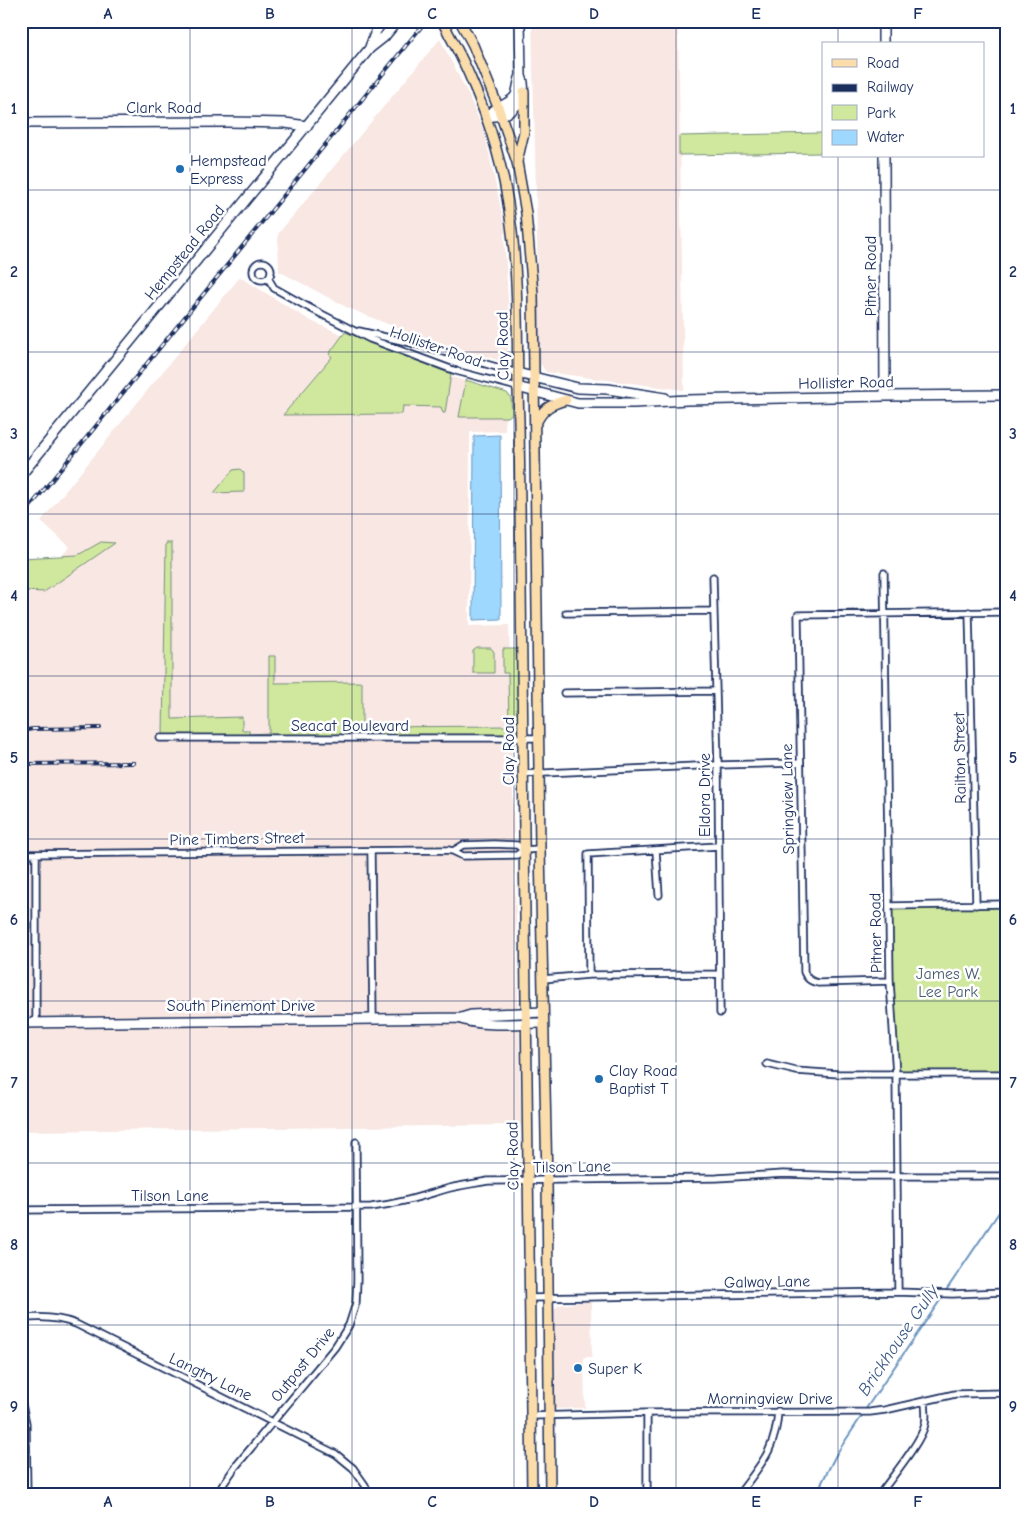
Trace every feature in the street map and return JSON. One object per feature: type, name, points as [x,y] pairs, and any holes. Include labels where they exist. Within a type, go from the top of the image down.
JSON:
[{"type":"main road","name":"Clay Road","points":[[442,21],[472,79],[486,117],[501,171],[510,217],[516,274],[532,1494]]},
{"type":"main road","name":"Clay Road","points":[[460,21],[473,45],[500,111],[517,162],[526,213],[533,294],[550,1494]]},
{"type":"main road","points":[[517,162],[524,132],[524,92]]},
{"type":"main road","points":[[510,217],[526,213]]},
{"type":"main road","points":[[534,428],[541,413],[552,404],[566,400]]},
{"type":"main road","points":[[520,501],[535,500]]},
{"type":"main road","points":[[522,639],[538,639]]},
{"type":"street","name":"Hempstead Road","points":[[370,48],[376,31],[383,21]]},
{"type":"street","name":"Hempstead Road","points":[[23,470],[370,48],[397,21]]},
{"type":"street","points":[[500,111],[515,98],[521,76],[520,21]]},
{"type":"street","points":[[883,21],[884,42]]},
{"type":"street","points":[[486,117],[514,108],[524,92],[524,82],[521,76]]},
{"type":"street","name":"Clark Road","points":[[21,123],[216,122],[285,123],[307,126]]},
{"type":"street","name":"Pitner Road","points":[[884,158],[885,396]]},
{"type":"street","name":"Hollister Road","points":[[268,278],[274,288],[370,339],[460,372],[578,403],[634,404],[687,400],[1006,395]]},
{"type":"street","name":"Hollister Road","points":[[354,330],[429,347],[534,378],[578,388],[687,400]]},
{"type":"street","points":[[425,360],[429,347]]},
{"type":"street","points":[[606,403],[608,390]]},
{"type":"street","name":"Pitner Road","points":[[884,574],[890,981],[896,1075],[898,1292]]},
{"type":"street","name":"Eldora Drive","points":[[713,577],[718,765],[720,1013]]},
{"type":"street","points":[[566,613],[714,612]]},
{"type":"street","name":"Railton Street","points":[[969,612],[976,904]]},
{"type":"street","points":[[884,614],[1006,612]]},
{"type":"street","name":"Springview Lane","points":[[884,614],[798,615],[800,763],[804,972],[809,980],[818,983],[890,981]]},
{"type":"street","points":[[564,693],[716,691]]},
{"type":"street","name":"Seacat Boulevard","points":[[160,738],[539,738]]},
{"type":"street","points":[[523,774],[800,763]]},
{"type":"street","name":"Pine Timbers Street","points":[[453,851],[462,845],[494,844],[517,845],[523,850]]},
{"type":"street","points":[[590,975],[588,854],[718,846]]},
{"type":"street","name":"Pine Timbers Street","points":[[21,854],[453,851],[463,856],[517,855],[523,850],[540,849]]},
{"type":"street","points":[[371,851],[373,1019]]},
{"type":"street","points":[[656,851],[659,895]]},
{"type":"street","points":[[36,854],[36,1023]]},
{"type":"street","points":[[889,906],[1006,904]]},
{"type":"street","points":[[543,979],[590,975],[719,974]]},
{"type":"street","name":"South Pinemont Drive","points":[[21,1023],[461,1018],[471,1015],[544,1012]]},
{"type":"street","name":"South Pinemont Drive","points":[[461,1018],[471,1022],[543,1023]]},
{"type":"street","points":[[767,1064],[796,1071],[839,1074],[1006,1074]]},
{"type":"street","name":"Outpost Drive","points":[[219,1494],[222,1486],[236,1466],[335,1347],[349,1325],[356,1303],[357,1280],[356,1142]]},
{"type":"street","name":"Tilson Lane","points":[[21,1210],[356,1208],[407,1202],[452,1188],[488,1181],[717,1178],[783,1174],[897,1177],[1006,1176]]},
{"type":"street","name":"Galway Lane","points":[[529,1298],[1006,1292]]},
{"type":"street","name":"Langtry Lane","points":[[21,1319],[42,1316],[53,1317],[76,1324],[274,1422],[341,1457],[355,1470],[369,1494]]},
{"type":"street","name":"Morningview Drive","points":[[532,1416],[778,1411],[870,1412],[954,1394],[1006,1394]]},
{"type":"street","points":[[21,1400],[26,1423],[27,1494]]},
{"type":"street","points":[[880,1494],[922,1434],[925,1426],[925,1400]]},
{"type":"street","points":[[739,1494],[769,1453],[777,1430],[778,1411]]},
{"type":"street","points":[[647,1413],[647,1494]]},
{"type":"shaded area","points":[[532,21],[678,21],[684,390],[546,372],[540,363]]},
{"type":"shaded area","points":[[440,39],[468,94],[485,135],[506,233],[504,233],[509,318],[507,363],[407,332],[346,307],[279,271],[278,234]]},
{"type":"shaded area","points":[[240,277],[311,321],[398,359],[506,395],[505,431],[470,432],[469,626],[509,625],[521,1125],[21,1131],[23,595],[70,547],[41,521]]},
{"type":"shaded area","points":[[591,1301],[592,1357],[584,1357],[585,1408],[554,1409],[553,1311],[559,1305]]},
{"type":"green space","points":[[822,133],[822,153],[679,155],[679,136]]},
{"type":"green space","points":[[345,332],[451,374],[445,413],[443,413],[441,407],[403,406],[402,414],[283,415],[332,357],[329,354]]},
{"type":"green space","points":[[466,380],[507,393],[511,398],[512,414],[508,417],[459,417]]},
{"type":"green space","points":[[240,469],[244,473],[244,492],[214,493],[233,470]]},
{"type":"green space","points":[[101,542],[115,543],[44,592],[23,591],[21,761],[21,558],[78,555]]},
{"type":"green space","points":[[166,543],[172,543],[172,719],[242,717],[242,730],[249,730],[249,734],[269,733],[269,656],[275,656],[275,683],[362,682],[362,727],[509,726],[508,673],[503,673],[503,649],[517,649],[518,735],[163,736]]},
{"type":"green space","points":[[477,648],[491,648],[494,652],[494,673],[473,673],[473,651]]},
{"type":"green space","name":"James W. Lee Park","points":[[1006,904],[1006,1074],[896,1075],[889,906]]},
{"type":"water","points":[[500,435],[501,619],[473,620],[474,436]]},
{"type":"waterway","name":"Brickhouse Gully","points":[[945,1292],[1006,1202]]},
{"type":"waterway","name":"Brickhouse Gully","points":[[865,1410],[943,1296]]},
{"type":"waterway","name":"Brickhouse Gully","points":[[816,1494],[837,1453],[863,1414]]},
{"type":"railway","points":[[21,518],[426,21]]},
{"type":"railway","points":[[21,731],[33,729],[100,728]]},
{"type":"railway","points":[[21,764],[134,763]]},
{"type":"place","name":"Hempstead Express","points":[[180,169]]},
{"type":"place","name":"Clay Road Baptist T","points":[[599,1079]]},
{"type":"place","name":"Super K","points":[[578,1368]]}]
